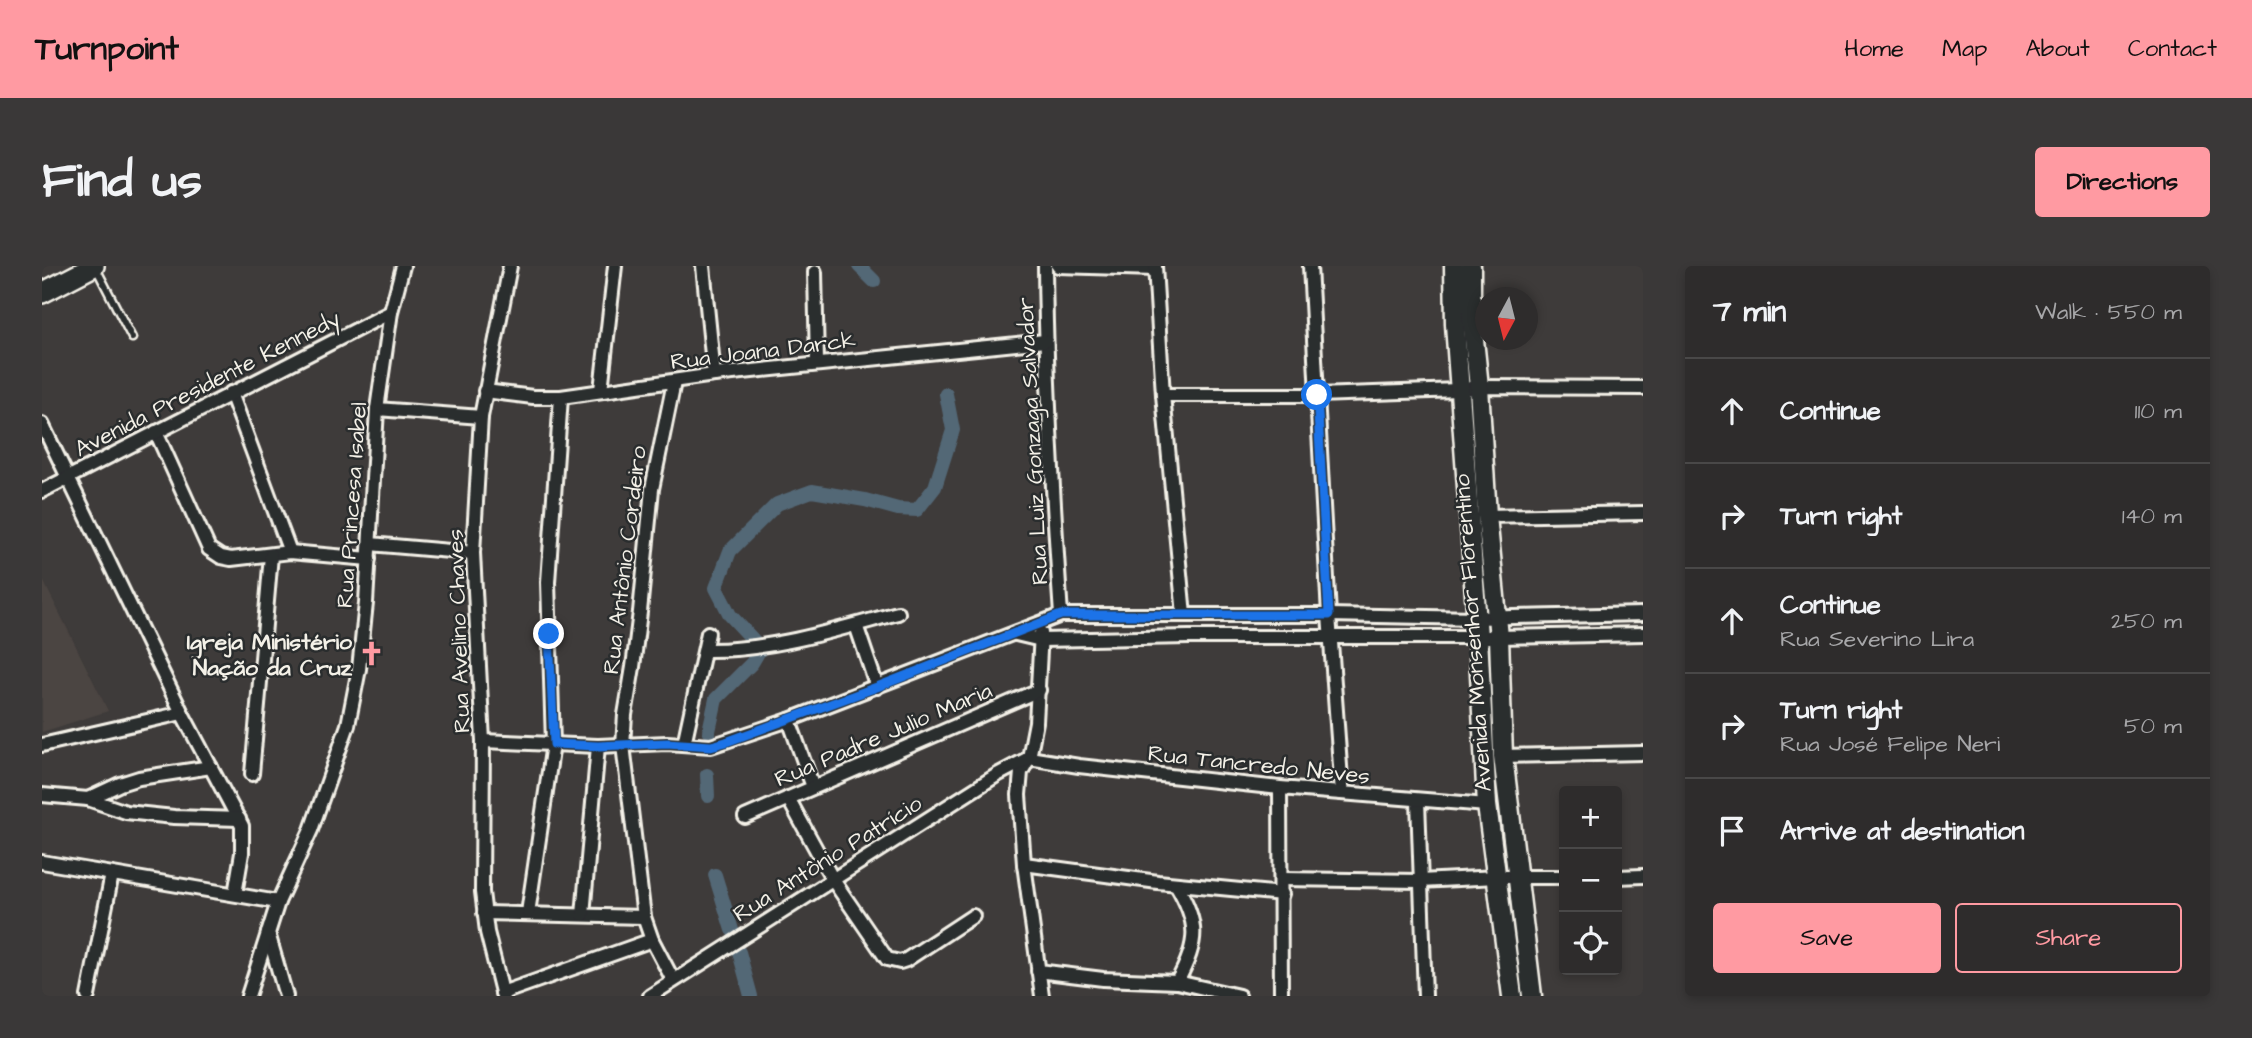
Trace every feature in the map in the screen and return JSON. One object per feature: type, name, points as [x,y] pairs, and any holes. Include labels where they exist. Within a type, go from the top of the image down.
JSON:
[{"type":"main road","points":[[42,293],[95,266]]},
{"type":"main road","name":"Avenida Monsenhor Florentino","points":[[1454,266],[1459,390],[1478,637],[1487,805],[1512,996]]},
{"type":"main road","name":"Avenida Monsenhor Florentino","points":[[1471,266],[1471,311],[1499,637],[1503,756],[1532,996]]},
{"type":"street","name":"Rua Princesa Isabel","points":[[248,996],[278,902],[311,830],[348,725],[359,669],[369,559],[377,409],[391,312],[403,266]]},
{"type":"street","name":"Rua Avelino Chaves","points":[[503,994],[484,913],[481,871],[484,823],[483,741],[473,553],[481,417],[510,266]]},
{"type":"street","points":[[601,390],[615,266]]},
{"type":"street","points":[[703,266],[714,375]]},
{"type":"street","name":"Rua Luiz Gonzaga Salvador","points":[[1045,266],[1045,341],[1061,615]]},
{"type":"street","points":[[1058,266],[1155,267],[1163,395],[1184,615]]},
{"type":"street","points":[[1310,266],[1329,615],[1342,793]]},
{"type":"street","points":[[815,272],[817,363]]},
{"type":"street","name":"Avenida Presidente Kennedy","points":[[42,491],[391,312]]},
{"type":"street","name":"Rua Joana Darck","points":[[485,391],[533,397],[561,397],[817,363],[1045,341]]},
{"type":"street","name":"Rua Antônio Cordeiro","points":[[673,981],[652,940],[644,916],[623,745],[652,489],[674,382]]},
{"type":"street","points":[[1163,395],[1317,395],[1479,387],[1643,388]]},
{"type":"street","points":[[232,393],[290,552]]},
{"type":"street","points":[[528,913],[554,744],[548,582],[561,397]]},
{"type":"street","points":[[377,409],[481,417]]},
{"type":"street","points":[[42,424],[182,713],[244,832],[235,894]]},
{"type":"street","points":[[156,432],[213,553],[231,559],[290,552],[369,559]]},
{"type":"street","points":[[1487,516],[1643,513]]},
{"type":"street","points":[[370,544],[473,553]]},
{"type":"street","points":[[252,774],[271,555]]},
{"type":"street","points":[[705,650],[737,650],[781,643],[898,613]]},
{"type":"street","points":[[483,741],[598,746],[719,744],[877,687],[1061,615],[1476,618],[1643,614]]},
{"type":"street","points":[[1042,621],[1037,722],[1028,758],[1021,772],[1018,795],[1024,864],[1042,996]]},
{"type":"street","points":[[856,625],[877,687]]},
{"type":"street","points":[[684,744],[708,633]]},
{"type":"street","points":[[1016,634],[1041,640],[1643,634]]},
{"type":"street","name":"Rua Padre Julio Maria","points":[[745,817],[1039,690]]},
{"type":"street","points":[[42,745],[182,713]]},
{"type":"street","points":[[789,720],[813,787]]},
{"type":"street","points":[[583,915],[598,746]]},
{"type":"street","points":[[1503,756],[1643,753]]},
{"type":"street","name":"Rua Tancredo Neves","points":[[1028,758],[1280,789],[1487,805]]},
{"type":"street","name":"Rua Antônio Patrício","points":[[650,996],[1028,758]]},
{"type":"street","points":[[88,799],[120,783],[139,778],[211,767]]},
{"type":"street","points":[[1280,789],[1281,996]]},
{"type":"street","points":[[42,795],[88,799],[126,812],[239,820]]},
{"type":"street","points":[[788,798],[833,880],[887,959],[906,960],[973,916]]},
{"type":"street","points":[[1418,801],[1426,996]]},
{"type":"street","points":[[42,862],[278,902]]},
{"type":"street","points":[[1024,864],[1176,884],[1282,894]]},
{"type":"street","points":[[88,996],[112,874]]},
{"type":"street","points":[[1622,877],[1643,876]]},
{"type":"street","points":[[1282,879],[1420,881],[1559,877]]},
{"type":"street","points":[[1176,884],[1191,912],[1195,932],[1191,953],[1177,982]]},
{"type":"street","points":[[484,913],[644,916]]},
{"type":"street","points":[[268,932],[286,996]]},
{"type":"street","points":[[503,994],[652,940]]},
{"type":"street","points":[[1038,971],[1103,979],[1177,982],[1239,996]]},
{"type":"lane","points":[[95,266],[132,338]]},
{"type":"shaded area","points":[[42,578],[108,711],[42,732]]},
{"type":"waterway","points":[[859,266],[874,281]]},
{"type":"waterway","points":[[756,643],[730,615],[716,588],[730,551],[777,504],[812,491],[898,509],[917,510],[935,487],[953,430],[946,394]]},
{"type":"waterway","points":[[709,731],[716,699],[752,663],[759,651]]},
{"type":"waterway","points":[[707,775],[708,796]]},
{"type":"waterway","points":[[715,875],[732,930]]},
{"type":"waterway","points":[[739,952],[751,996]]},
{"type":"place","name":"Igreja Ministério Nação da Cruz","points":[[372,654]]},
{"type":"route","points":[[549,634],[554,744],[598,746],[667,743],[711,746],[789,720],[1061,615],[1329,615],[1317,395]]}]
